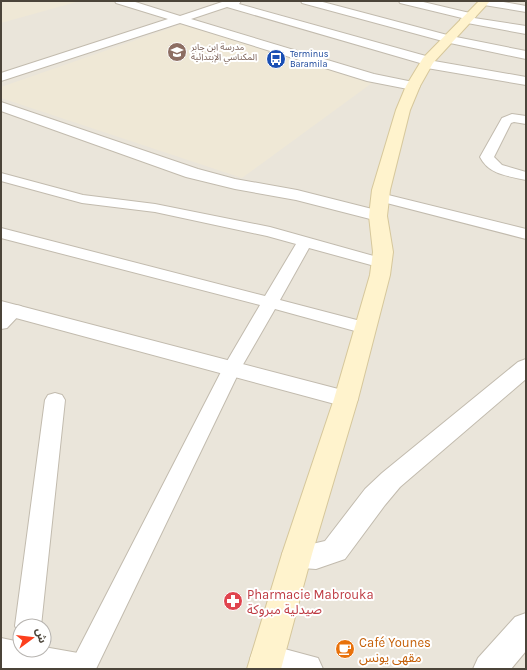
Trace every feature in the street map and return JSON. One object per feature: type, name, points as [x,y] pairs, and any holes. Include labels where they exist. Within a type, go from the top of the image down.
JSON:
[{"type":"street","points":[[120,1],[372,78],[412,86]]},
{"type":"street","points":[[306,1],[450,39],[526,55]]},
{"type":"street","points":[[404,1],[468,18],[526,30]]},
{"type":"street","points":[[1,77],[181,20],[232,2],[301,26],[427,62],[526,81]]},
{"type":"street","points":[[306,669],[265,664],[297,554],[346,399],[366,328],[382,263],[383,252],[379,206],[387,165],[402,110],[412,86],[427,62],[484,2],[526,9]]},
{"type":"street","points":[[256,43],[363,4]]},
{"type":"street","points":[[1,106],[192,173],[235,184],[297,195],[379,206]]},
{"type":"street","points":[[6,314],[232,368],[346,399]]},
{"type":"street","points":[[297,554],[307,557],[326,556],[335,550],[375,497],[391,480],[526,366]]},
{"type":"street","points":[[490,669],[526,627]]},
{"type":"street","points":[[50,658],[78,669]]},
{"type":"lane","points":[[526,120],[512,118],[506,121],[488,156],[489,163],[494,166],[526,176]]},
{"type":"lane","points":[[1,177],[82,199],[155,208],[270,232],[382,263]]},
{"type":"lane","points":[[379,206],[526,234]]},
{"type":"lane","points":[[1,233],[366,328]]},
{"type":"lane","points":[[82,669],[232,368],[305,242]]},
{"type":"lane","points":[[24,618],[55,400]]},
{"type":"shaded area","points":[[1,1],[526,1],[526,669],[1,669]]},
{"type":"shaded area","points":[[1,1],[80,1],[1,23]]},
{"type":"shaded area","points":[[182,24],[372,83],[242,178],[1,98],[1,87]]},
{"type":"place","name":"مدرسة ابن جابر المكناسي الإبتدائية","points":[[177,52]]},
{"type":"place","name":"Terminus Baramila","points":[[276,59]]},
{"type":"place","name":"Pharmacie Mabrouka صيدلية مبروكة","points":[[233,601]]},
{"type":"place","name":"Café Younes مقهى يونس","points":[[345,649]]}]
